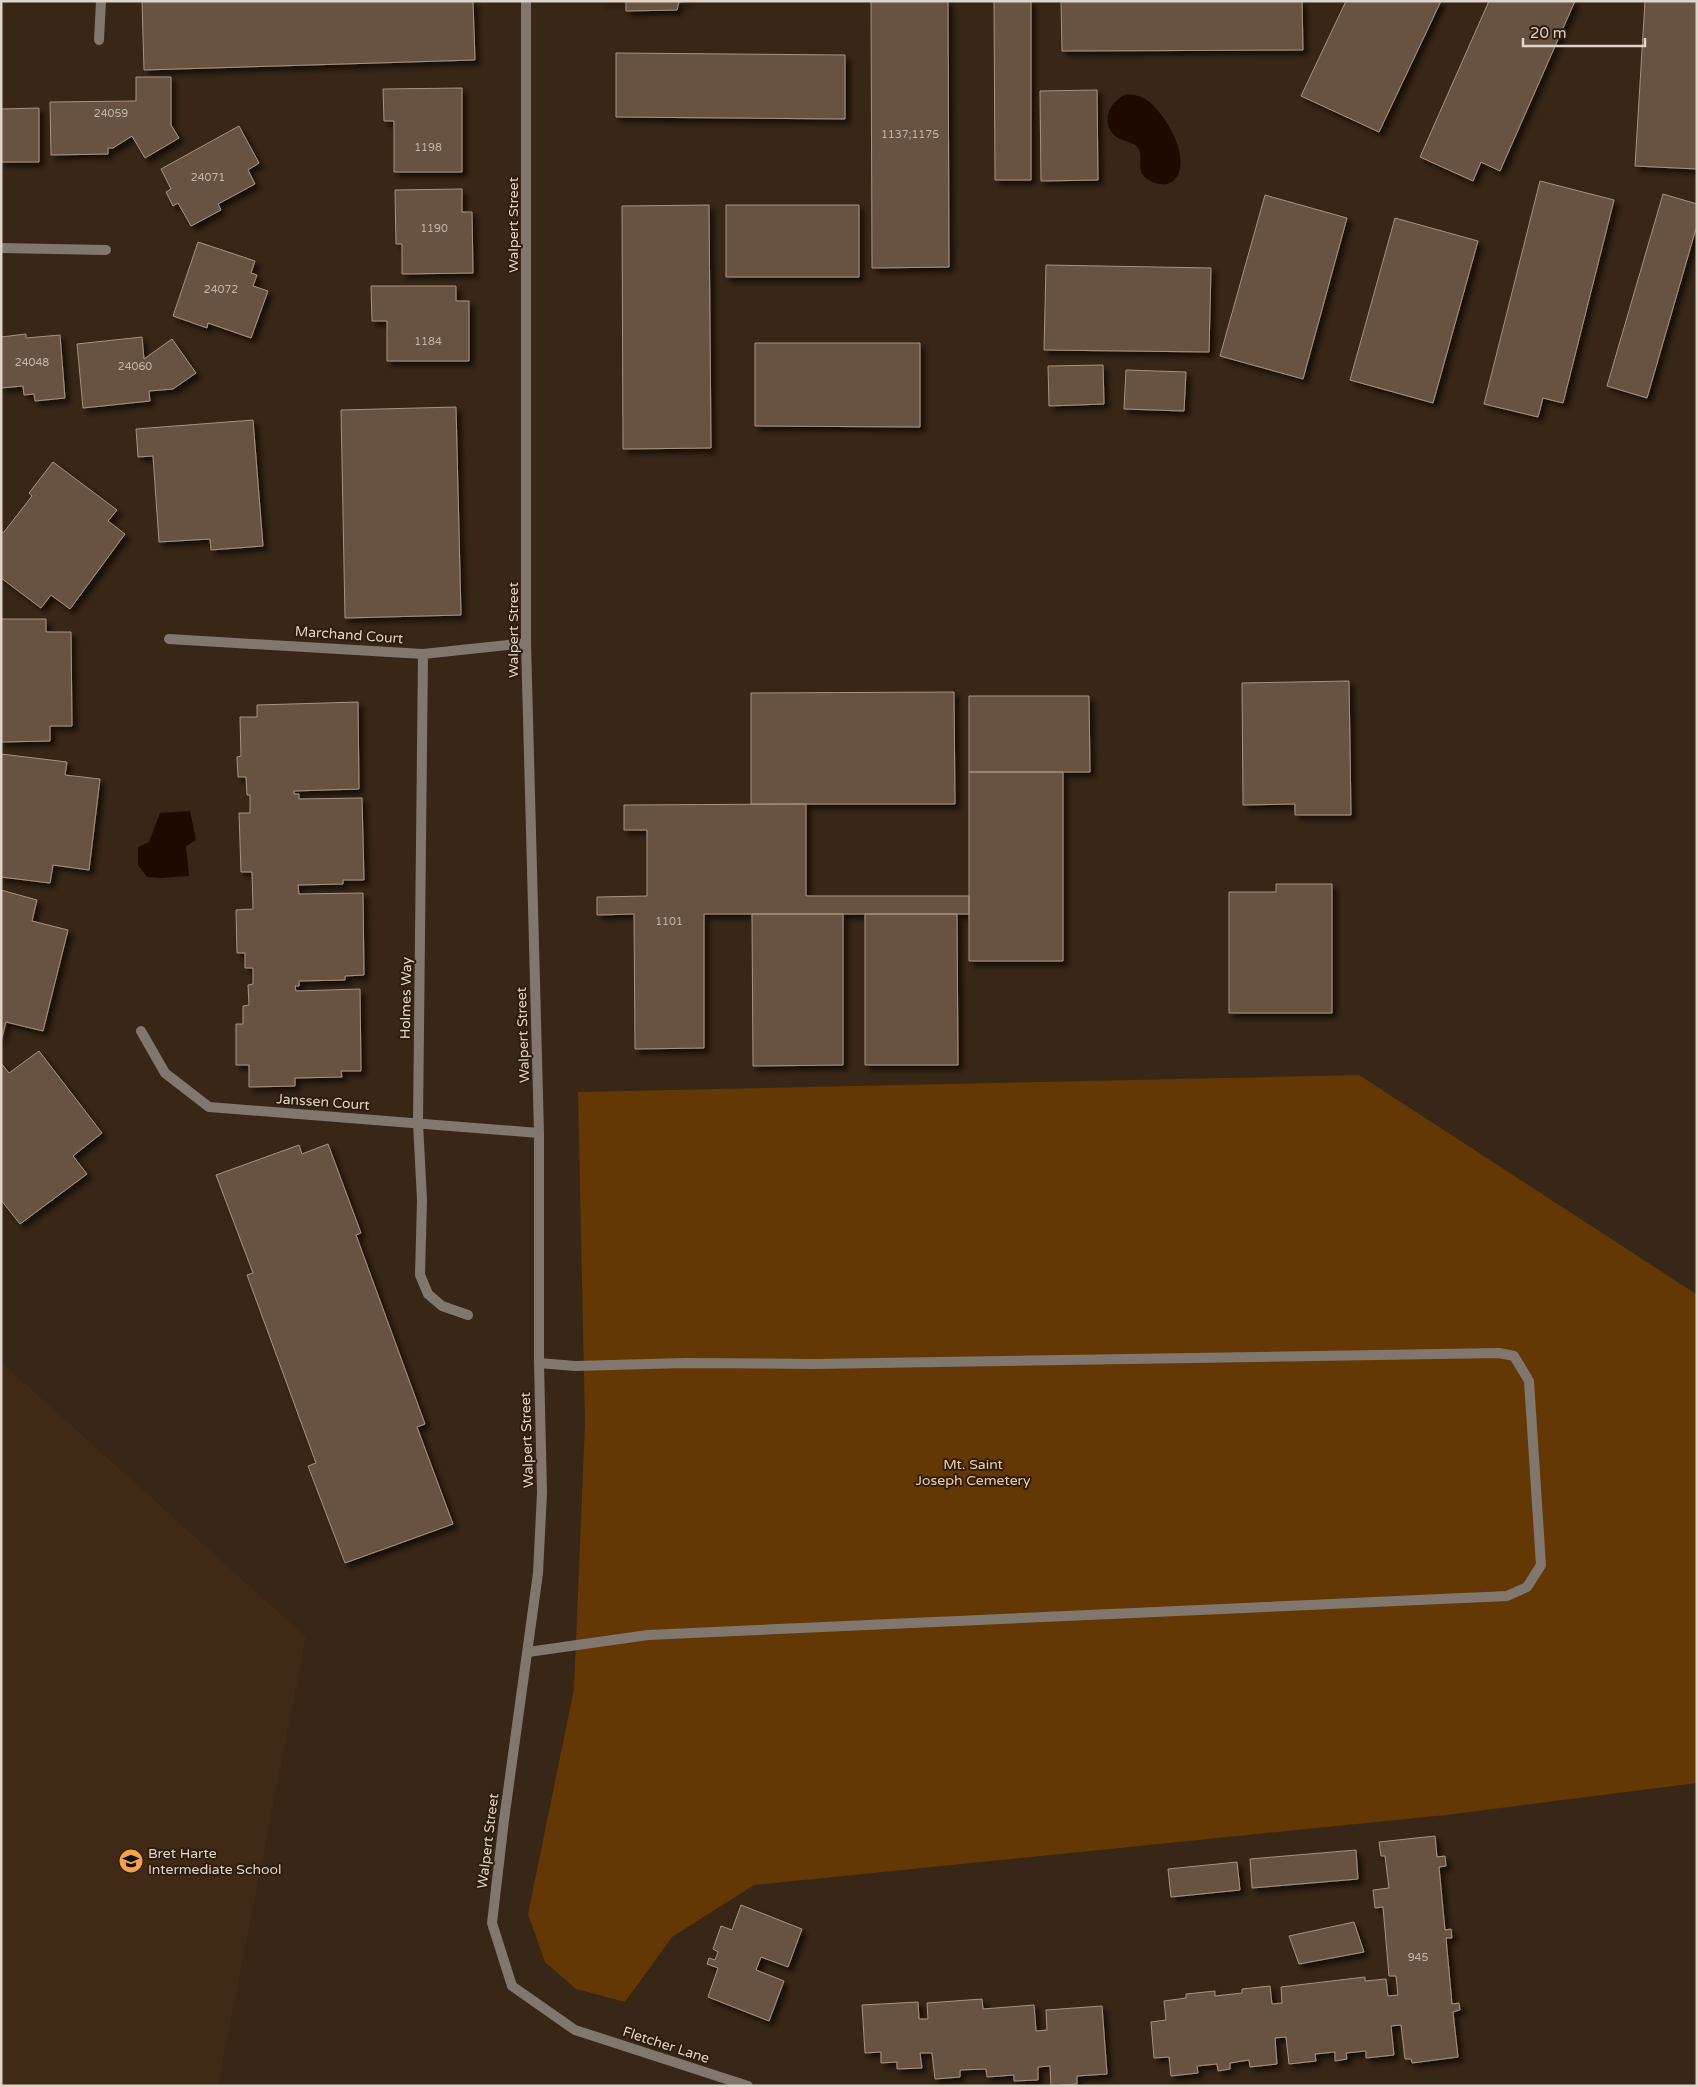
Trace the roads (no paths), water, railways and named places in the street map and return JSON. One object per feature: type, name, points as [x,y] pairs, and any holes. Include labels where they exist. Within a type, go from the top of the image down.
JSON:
[{"type":"street","points":[[99,40],[101,1]]},
{"type":"street","name":"Walpert Street","points":[[526,1],[526,643],[539,1133],[539,1363],[542,1493],[538,1573],[504,1820],[492,1923],[512,1986],[575,2030]]},
{"type":"street","points":[[1,248],[106,250]]},
{"type":"street","name":"Marchand Court","points":[[169,639],[423,654],[526,643]]},
{"type":"street","name":"Holmes Way","points":[[423,654],[418,1123],[422,1200],[420,1275],[428,1294],[442,1306],[468,1315]]},
{"type":"street","name":"Janssen Court","points":[[141,1031],[165,1072],[209,1108],[539,1133]]},
{"type":"street","points":[[528,1652],[648,1635],[1507,1596],[1527,1586],[1541,1565],[1530,1381],[1514,1356],[1499,1353],[575,1366],[539,1363]]},
{"type":"street","name":"Fletcher Lane","points":[[575,2030],[748,2086]]},
{"type":"place","name":"Bret Harte Intermediate School","points":[[131,1861]]},
{"type":"park label","name":"Mt. Saint Joseph Cemetery","points":[[973,1472]]}]
